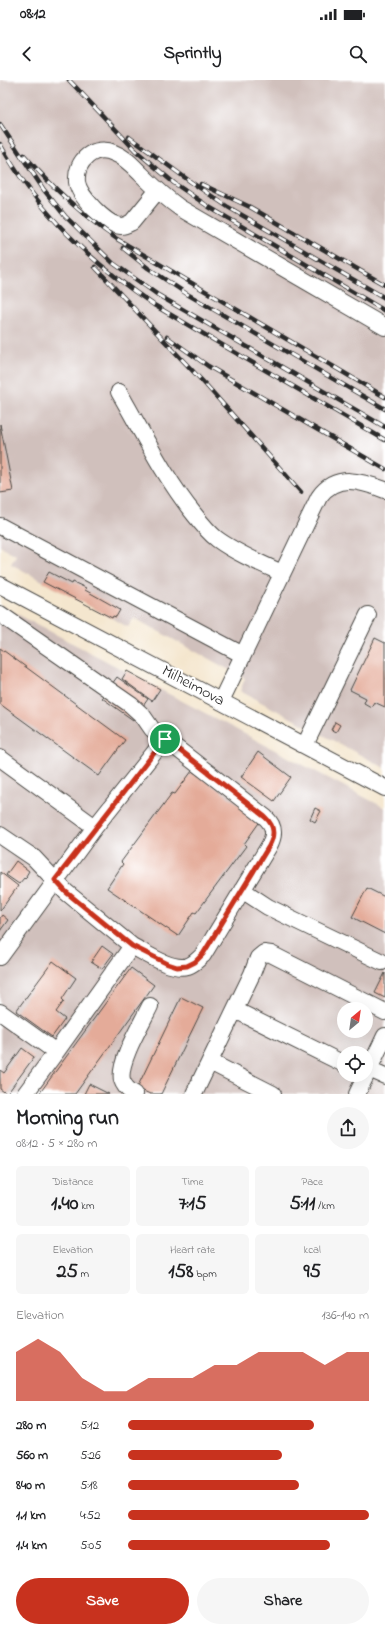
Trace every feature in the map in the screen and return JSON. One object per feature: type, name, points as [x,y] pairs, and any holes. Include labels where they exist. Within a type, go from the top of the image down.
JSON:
[{"type":"street","points":[[158,190],[132,222],[127,225],[120,226],[111,223],[102,216],[84,196],[79,189],[78,174],[80,167],[89,154],[97,150],[107,150],[126,160],[171,202],[385,327]]},
{"type":"street","points":[[119,392],[171,483],[206,529],[216,539],[229,547],[282,574]]},
{"type":"street","points":[[221,701],[318,497],[331,484],[340,481],[363,483],[385,490]]},
{"type":"street","points":[[0,526],[243,655]]},
{"type":"street","name":"Milheimova","points":[[0,585],[385,788]]},
{"type":"street","points":[[0,614],[131,705],[143,716],[152,730],[265,817],[272,824],[273,832],[271,842],[203,954],[195,962],[187,966],[177,967],[132,946],[66,892],[34,858],[0,835]]},
{"type":"street","points":[[304,745],[368,615]]},
{"type":"street","points":[[0,958],[55,880],[165,739]]},
{"type":"street","points":[[0,758],[95,827]]},
{"type":"street","points":[[242,890],[268,907],[382,962]]},
{"type":"street","points":[[25,1094],[132,946]]},
{"type":"street","points":[[194,1094],[235,1010],[258,958],[262,954],[267,953],[385,1012]]},
{"type":"street","points":[[135,1094],[126,1087],[122,1081],[122,1067],[150,1006]]},
{"type":"street","points":[[235,1010],[337,1061]]},
{"type":"street","points":[[0,1012],[56,1052]]},
{"type":"street","points":[[373,1061],[385,1036]]},
{"type":"street","points":[[210,1062],[273,1094]]},
{"type":"street","points":[[373,1074],[385,1076]]},
{"type":"street","points":[[357,1094],[363,1082]]},
{"type":"shaded area","points":[[0,80],[385,80],[385,768],[240,691],[245,678],[134,618],[128,627],[11,564],[16,555],[0,546]]},
{"type":"shaded area","points":[[0,605],[385,808],[385,1094],[0,1094]]},
{"type":"building","points":[[0,424],[13,491],[0,493]]},
{"type":"building","points":[[49,572],[72,584],[73,582],[86,588],[85,590],[120,610],[116,617],[113,616],[112,618],[43,582]]},
{"type":"building","points":[[375,638],[385,643],[385,707],[374,702],[371,707],[364,703],[366,698],[350,690]]},
{"type":"building","points":[[0,648],[125,740],[99,776],[0,704]]},
{"type":"building","points":[[127,671],[160,689],[152,701],[122,679]]},
{"type":"building","points":[[117,677],[148,699],[133,720],[102,698]]},
{"type":"building","points":[[335,722],[340,725],[336,732],[331,730]]},
{"type":"building","points":[[258,752],[291,777],[274,801],[241,777]]},
{"type":"building","points":[[192,771],[261,820],[244,844],[246,846],[196,913],[194,912],[178,936],[107,888],[123,864],[121,862],[172,793],[175,794]]},
{"type":"building","points":[[315,808],[321,811],[315,822],[310,819]]},
{"type":"building","points":[[16,861],[29,871],[26,876],[27,877],[25,879],[24,878],[19,884],[6,875]]},
{"type":"building","points":[[0,872],[18,886],[0,911]]},
{"type":"building","points":[[367,888],[385,897],[385,934],[352,917]]},
{"type":"building","points":[[2,915],[8,920],[0,931],[0,918]]},
{"type":"building","points":[[102,946],[113,954],[102,969],[91,962]]},
{"type":"building","points":[[53,961],[76,978],[62,999],[64,1001],[56,1012],[65,1019],[52,1037],[16,1011]]},
{"type":"building","points":[[131,968],[154,985],[75,1094],[39,1094]]},
{"type":"building","points":[[385,973],[385,998],[375,993]]},
{"type":"building","points":[[181,997],[203,1008],[161,1094],[150,1094],[137,1088]]},
{"type":"building","points":[[22,1048],[34,1057],[7,1094],[0,1089],[0,1070],[4,1073]]},
{"type":"building","points":[[89,1084],[109,1094],[84,1094]]},
{"type":"railway","points":[[69,80],[135,150],[174,183],[209,207],[385,311]]},
{"type":"railway","points":[[0,124],[44,190],[65,216],[113,263],[158,295],[385,427]]},
{"type":"railway","points":[[129,137],[228,207],[385,298]]},
{"type":"railway","points":[[0,144],[15,169],[48,213],[87,253],[130,288],[154,305],[385,440]]},
{"type":"railway","points":[[24,155],[68,200],[117,239],[385,397]]},
{"type":"railway","points":[[201,184],[250,207],[385,285]]},
{"type":"railway","points":[[123,248],[148,268],[187,294],[385,409]]},
{"type":"railway","points":[[95,267],[206,385],[301,492]]},
{"type":"railway","points":[[167,337],[208,366],[385,469]]},
{"type":"route","points":[[165,739],[269,820],[273,828],[273,837],[269,846],[203,954],[195,962],[187,966],[177,967],[132,946],[66,892],[55,880],[165,739]]}]
